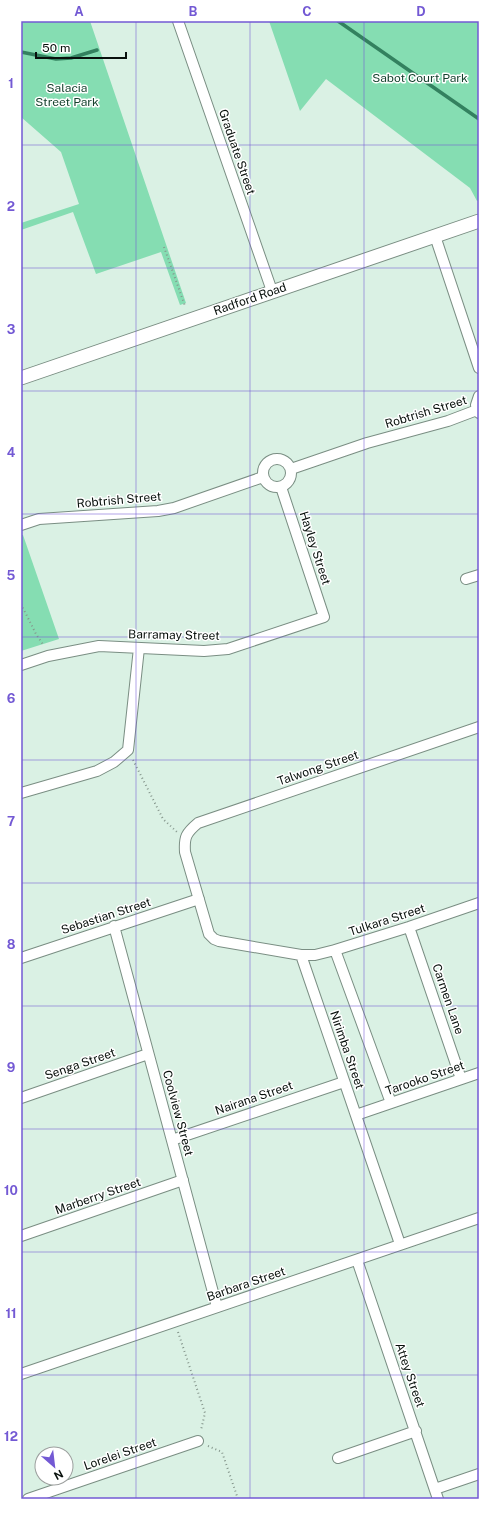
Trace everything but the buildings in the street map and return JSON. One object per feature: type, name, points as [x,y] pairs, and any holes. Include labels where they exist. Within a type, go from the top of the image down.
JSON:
[{"type":"street","name":"Graduate Street","points":[[178,21],[272,291]]},
{"type":"street","name":"Radford Road","points":[[21,378],[479,221]]},
{"type":"street","points":[[435,236],[479,368]]},
{"type":"street","points":[[478,412],[476,405],[479,396]]},
{"type":"street","name":"Robtrish Street","points":[[291,469],[367,443],[478,412]]},
{"type":"street","points":[[273,459],[284,461],[291,469],[290,480],[281,487],[275,488],[270,486],[265,482],[263,477],[264,466],[273,459]]},
{"type":"street","name":"Robtrish Street","points":[[21,525],[39,519],[158,511],[174,508],[263,477]]},
{"type":"street","name":"Hayley Street","points":[[281,487],[324,617]]},
{"type":"street","points":[[466,579],[479,575]]},
{"type":"street","name":"Barramay Street","points":[[21,666],[48,656],[99,646],[204,651],[228,649],[324,617]]},
{"type":"street","points":[[21,793],[97,771],[114,762],[128,750],[139,648]]},
{"type":"street","name":"Talwong Street","points":[[184,839],[190,830],[198,823],[479,727]]},
{"type":"street","points":[[184,839],[185,852],[209,934],[214,939],[219,941],[301,956]]},
{"type":"street","name":"Sebastian Street","points":[[21,958],[199,899]]},
{"type":"street","name":"Tulkara Street","points":[[301,956],[315,955],[335,950],[479,903]]},
{"type":"street","name":"Coolview Street","points":[[114,926],[217,1307]]},
{"type":"street","name":"Carmen Lane","points":[[409,927],[461,1079]]},
{"type":"street","name":"Nirimba Street","points":[[335,950],[392,1103]]},
{"type":"street","name":"Nirimba Street","points":[[301,956],[400,1244]]},
{"type":"street","name":"Senga Street","points":[[21,1098],[148,1054]]},
{"type":"street","name":"Tarooko Street","points":[[356,1115],[479,1073]]},
{"type":"street","name":"Nairana Street","points":[[172,1140],[344,1082]]},
{"type":"street","name":"Marberry Street","points":[[21,1236],[183,1180]]},
{"type":"street","name":"Barbara Street","points":[[21,1374],[479,1218]]},
{"type":"street","name":"Attey Street","points":[[357,1260],[437,1494]]},
{"type":"street","points":[[338,1458],[416,1431]]},
{"type":"street","name":"Lorelei Street","points":[[28,1499],[198,1441]]},
{"type":"street","points":[[437,1494],[479,1474]]},
{"type":"path","points":[[164,247],[185,306]]},
{"type":"path","points":[[21,604],[36,634],[46,648],[48,656]]},
{"type":"path","points":[[128,750],[163,818],[184,839]]},
{"type":"path","points":[[175,1322],[205,1413],[198,1441],[222,1452],[238,1499]]},
{"type":"green space","name":"Salacia Street Park","points":[[21,21],[90,21],[186,303],[180,305],[161,252],[96,274],[73,212],[21,230],[21,223],[79,204],[61,152],[21,117]]},
{"type":"green space","name":"Sabot Court Park","points":[[269,21],[479,21],[479,200],[477,201],[470,188],[326,79],[300,111]]},
{"type":"green space","points":[[21,535],[23,535],[59,639],[21,651]]},
{"type":"waterway","points":[[338,21],[479,119]]},
{"type":"waterway","points":[[21,52],[56,59],[71,58],[97,50]]}]
